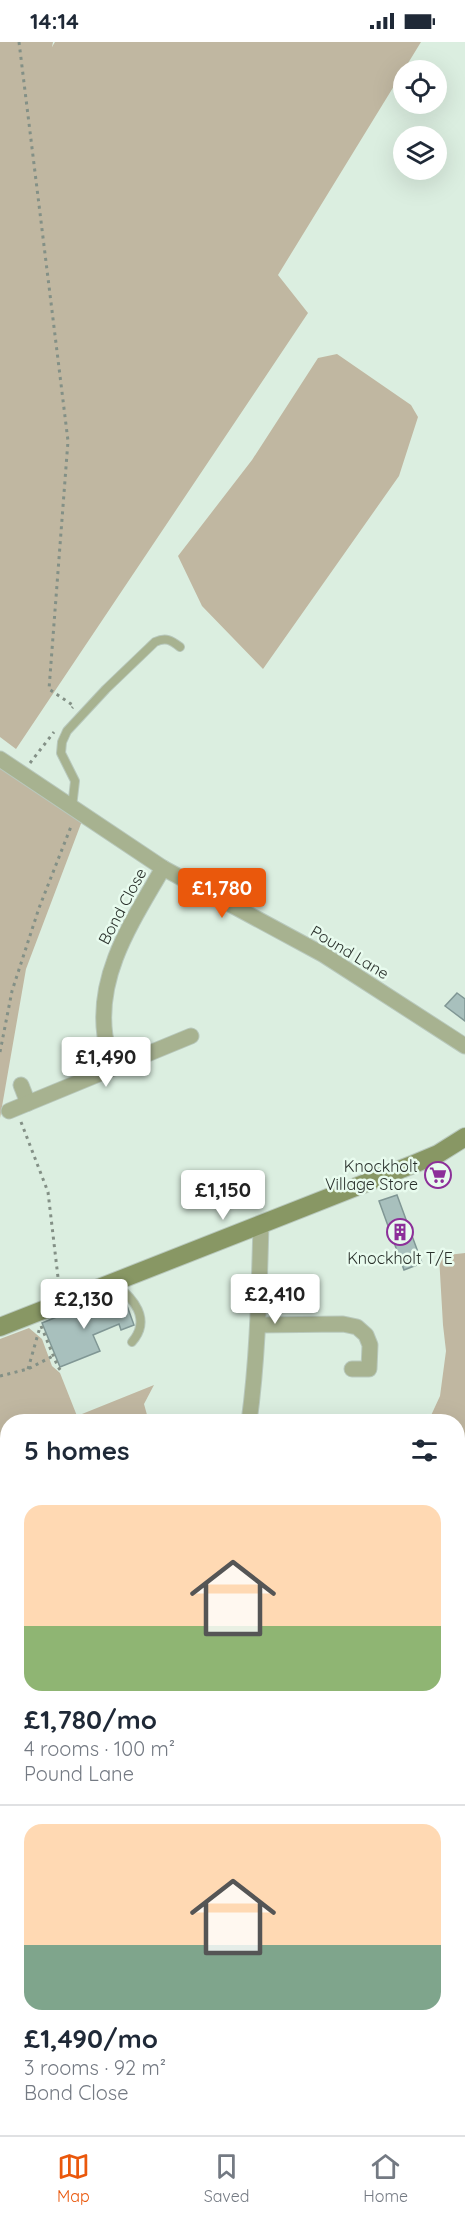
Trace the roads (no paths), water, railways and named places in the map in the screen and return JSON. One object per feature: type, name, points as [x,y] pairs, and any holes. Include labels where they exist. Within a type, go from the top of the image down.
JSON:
[{"type":"street","name":"Pound Lane","points":[[0,759],[163,868],[324,955],[465,1046]]},
{"type":"street","name":"Bond Close","points":[[115,1066],[105,1036],[105,1002],[110,972],[120,943],[163,868]]},
{"type":"street","points":[[21,1085],[18,1108],[115,1066],[185,1043]]},
{"type":"street","points":[[0,1327],[38,1319],[64,1302],[414,1164],[463,1142]]},
{"type":"street","points":[[250,1414],[255,1377],[261,1225]]},
{"type":"street","points":[[258,1325],[343,1324],[357,1327],[366,1335],[370,1345],[369,1369],[352,1369]]},
{"type":"lane","points":[[75,809],[75,781],[61,753],[62,742],[67,731],[155,642],[163,639],[171,640],[180,647]]},
{"type":"lane","points":[[113,1283],[136,1303],[140,1314],[136,1338],[132,1342]]},
{"type":"place","name":"Knockholt Village Store","points":[[438,1175]]},
{"type":"place","name":"Knockholt T/E","points":[[400,1232]]}]
